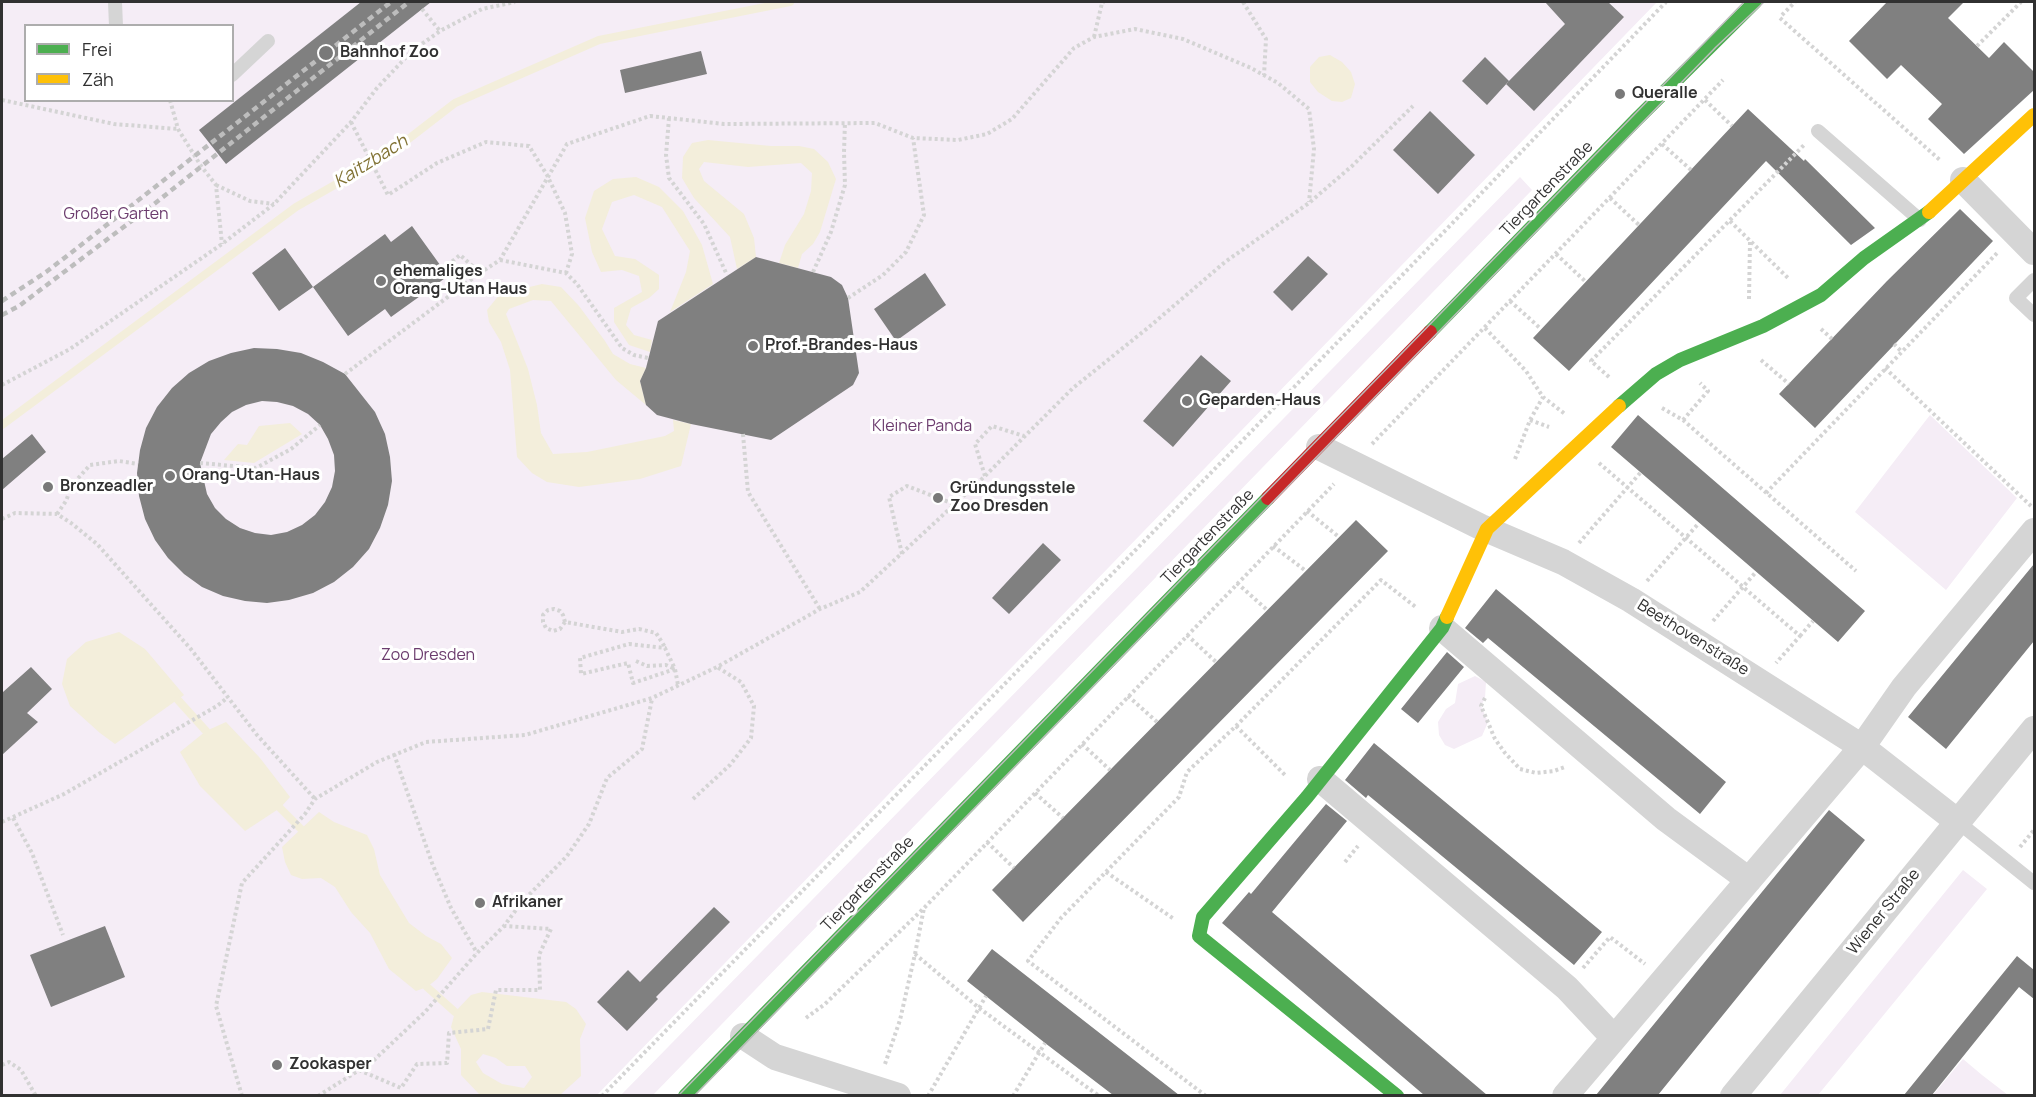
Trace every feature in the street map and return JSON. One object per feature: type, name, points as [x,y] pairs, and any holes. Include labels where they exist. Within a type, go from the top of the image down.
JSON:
[{"type":"main road","name":"Tiergartenstraße","points":[[685,1095],[1755,2]]},
{"type":"main road","points":[[1389,1093],[1199,936],[1203,917],[1313,788],[1442,628],[1487,529],[1656,374],[1680,360],[1763,326],[1821,295],[1864,258],[1920,220],[2034,115]]},
{"type":"street","points":[[1963,180],[2034,252]]},
{"type":"street","name":"Beethovenstraße","points":[[1319,447],[1487,529],[1563,562],[1631,600],[1862,747],[1958,822]]},
{"type":"street","points":[[1565,1095],[1862,747],[1904,687],[2034,531]]},
{"type":"street","points":[[1442,628],[1666,819],[1749,880]]},
{"type":"street","name":"Wiener Straße","points":[[1733,1095],[2034,729]]},
{"type":"street","points":[[1313,788],[1567,988],[1614,1038]]},
{"type":"street","points":[[743,1036],[775,1057],[888,1092]]},
{"type":"lane","points":[[115,2],[116,24]]},
{"type":"lane","points":[[234,73],[268,41]]},
{"type":"lane","points":[[1818,131],[1920,220]]},
{"type":"lane","points":[[2034,280],[2016,298],[2034,315]]},
{"type":"lane","name":"Beethovenstraße","points":[[1958,822],[2034,883]]},
{"type":"path","points":[[2,385],[70,349],[222,244],[274,204],[351,122],[377,88],[412,51],[440,31],[482,9],[515,2]]},
{"type":"path","points":[[1094,37],[1104,2]]},
{"type":"path","points":[[1243,2],[1266,39],[1264,75]]},
{"type":"path","points":[[603,1095],[1242,441],[1666,2]]},
{"type":"path","points":[[1773,25],[1795,2]]},
{"type":"path","points":[[1977,46],[2021,2]]},
{"type":"path","points":[[422,9],[440,31]]},
{"type":"path","points":[[1779,17],[1963,180]]},
{"type":"path","points":[[345,374],[500,260],[547,175],[567,144],[650,116],[724,124],[875,123],[913,138],[958,140],[987,134],[1012,119],[1074,48],[1094,37],[1135,29],[1183,39],[1216,52],[1278,83],[1309,109],[1314,149],[1309,203]]},
{"type":"path","points":[[825,1004],[1035,793],[1725,77]]},
{"type":"path","points":[[2,100],[114,124],[178,129]]},
{"type":"path","points":[[1705,100],[1732,126]]},
{"type":"path","points":[[171,102],[178,129],[216,185],[250,201],[274,204]]},
{"type":"path","points":[[242,1095],[216,1006],[242,883],[305,814],[315,798],[394,754],[426,742],[525,735],[652,698],[717,667],[820,609],[860,592],[985,476],[1073,387],[1149,327],[1225,262],[1309,203],[1352,166],[1413,106]]},
{"type":"path","points":[[669,118],[666,155],[669,178],[704,224],[727,275]]},
{"type":"path","points":[[351,122],[388,195],[437,163],[486,142],[529,146],[547,175],[565,213],[572,254],[566,273]]},
{"type":"path","points":[[813,272],[831,232],[845,185],[845,122]]},
{"type":"path","points":[[1818,131],[1591,360],[1633,394],[1683,420],[1856,571]]},
{"type":"path","points":[[848,298],[883,275],[906,252],[924,215],[913,138]]},
{"type":"path","points":[[1662,144],[1691,170]]},
{"type":"path","points":[[216,185],[222,244]]},
{"type":"path","points":[[1610,198],[1639,225]]},
{"type":"path","points":[[1730,221],[1812,300]]},
{"type":"path","points":[[1766,493],[2017,233]]},
{"type":"path","points":[[1743,335],[1749,294],[1750,241]]},
{"type":"path","points":[[1556,254],[1586,282]]},
{"type":"path","points":[[443,269],[460,255],[480,273]]},
{"type":"path","points":[[500,260],[566,273],[577,284],[622,348],[634,355],[648,358]]},
{"type":"path","points":[[1510,301],[1541,329]]},
{"type":"path","points":[[1485,328],[1526,371],[1543,397],[1566,415],[1548,428],[1530,420]]},
{"type":"path","points":[[1894,344],[1901,351]]},
{"type":"path","points":[[1680,360],[1708,392],[1683,420]]},
{"type":"path","points":[[1885,368],[2034,510]]},
{"type":"path","points":[[200,463],[256,468],[291,449],[320,425]]},
{"type":"path","points":[[985,476],[975,444],[992,426],[1024,436]]},
{"type":"path","points":[[743,434],[748,492],[820,609]]},
{"type":"path","points":[[1578,444],[1800,636]]},
{"type":"path","points":[[57,514],[66,501],[72,485],[90,465],[118,461],[138,464]]},
{"type":"path","points":[[1563,562],[1641,472]]},
{"type":"path","points":[[902,554],[890,497],[907,486],[954,504]]},
{"type":"path","points":[[1307,511],[1339,537]]},
{"type":"path","points":[[2,519],[15,513],[57,514],[97,544],[190,648],[257,735],[315,798]]},
{"type":"path","points":[[1631,600],[1699,523]]},
{"type":"path","points":[[1273,546],[1306,571]]},
{"type":"path","points":[[1697,640],[1756,572]]},
{"type":"path","points":[[1206,1095],[1028,962],[1061,918],[1179,797],[1187,772],[1381,580],[1442,628]]},
{"type":"path","points":[[1237,583],[1268,610]]},
{"type":"path","points":[[554,609],[560,611],[565,622],[560,629],[553,631],[546,628],[543,615],[548,610],[554,609]]},
{"type":"path","points":[[1761,681],[1813,621]]},
{"type":"path","points":[[565,622],[622,632],[639,629],[656,633],[675,669],[678,685]]},
{"type":"path","points":[[1187,635],[1216,662]]},
{"type":"path","points":[[665,648],[629,644],[580,658],[581,674],[628,663],[633,683],[675,669]]},
{"type":"path","points":[[636,661],[647,666],[666,664],[675,669]]},
{"type":"path","points":[[693,799],[730,765],[751,738],[754,706],[741,682],[717,667]]},
{"type":"path","points":[[1498,675],[1486,682],[1485,698],[1481,706],[1495,739],[1520,769],[1536,773],[1560,769],[1576,760],[1585,748]]},
{"type":"path","points":[[1128,696],[1157,723]]},
{"type":"path","points":[[2,822],[64,794],[217,706],[227,698]]},
{"type":"path","points":[[318,1095],[372,1062],[424,1012],[504,926],[522,902],[567,856],[590,824],[607,778],[642,749],[652,698]]},
{"type":"path","points":[[1236,726],[1313,788]]},
{"type":"path","points":[[1082,744],[1110,770]]},
{"type":"path","points":[[394,754],[432,863],[451,908],[477,953]]},
{"type":"path","points":[[1035,793],[1063,818]]},
{"type":"path","points":[[13,818],[32,853],[63,935]]},
{"type":"path","points":[[987,842],[1014,868]]},
{"type":"path","points":[[1106,872],[1199,936]]},
{"type":"path","points":[[888,1092],[900,1020],[924,907]]},
{"type":"path","points":[[359,1070],[401,1089],[417,1064],[447,1063],[449,1034],[488,1029],[496,990],[540,990],[539,955],[551,929],[504,926]]},
{"type":"path","points":[[1567,988],[1611,937],[1664,979]]},
{"type":"path","points":[[915,954],[979,1008],[1099,1095]]},
{"type":"path","points":[[928,1095],[986,996]]},
{"type":"path","points":[[1013,1095],[1045,1043]]},
{"type":"path","points":[[2,1065],[9,1062],[21,1070],[36,1095]]},
{"type":"green space","name":"Zoo Dresden","points":[[2,2],[1657,2],[596,1096],[2,1095]]},
{"type":"green space","points":[[1520,177],[1532,190],[653,1095],[621,1095]]},
{"type":"green space","points":[[1930,415],[2017,498],[1946,590],[1855,512]]},
{"type":"green space","points":[[1475,676],[1486,682],[1485,698],[1481,706],[1488,722],[1482,736],[1454,749],[1445,745],[1439,735],[1438,722],[1446,709],[1455,703],[1458,684]]},
{"type":"green space","points":[[1963,870],[1987,889],[1818,1095],[1780,1095]]},
{"type":"green space","points":[[1963,1059],[1982,1075],[2008,1095],[1932,1096]]},
{"type":"shaded area","points":[[1330,55],[1342,62],[1351,72],[1355,84],[1351,98],[1342,102],[1332,101],[1318,92],[1310,82],[1310,67],[1319,57]]},
{"type":"shaded area","points":[[708,140],[771,146],[799,146],[814,149],[828,162],[836,179],[820,232],[813,244],[802,254],[798,268],[779,263],[785,245],[804,214],[811,191],[812,173],[801,163],[748,167],[704,162],[699,169],[704,181],[744,214],[754,238],[756,257],[737,269],[730,237],[694,198],[682,178],[683,157],[692,143]]},
{"type":"shaded area","points":[[636,177],[659,187],[683,211],[702,245],[713,284],[670,312],[686,272],[690,251],[662,207],[634,195],[612,202],[602,229],[615,256],[635,259],[659,275],[659,289],[649,298],[631,308],[626,325],[634,335],[652,340],[650,352],[629,345],[614,322],[614,308],[642,292],[639,276],[622,270],[601,272],[592,252],[585,218],[594,191],[613,179]]},
{"type":"shaded area","points":[[542,284],[561,287],[579,306],[613,354],[630,364],[646,368],[640,381],[646,405],[616,380],[551,301],[533,300],[509,309],[506,314],[528,369],[541,433],[553,454],[587,452],[665,436],[674,431],[673,420],[691,424],[681,466],[640,479],[579,487],[547,482],[532,473],[517,457],[510,370],[501,342],[489,322],[487,310],[500,294]]},
{"type":"shaded area","points":[[290,423],[302,434],[254,463],[224,460],[238,444],[247,445],[259,426]]},
{"type":"shaded area","points":[[119,632],[145,649],[184,695],[115,744],[70,706],[62,684],[67,659],[86,642]]},
{"type":"shaded area","points":[[226,722],[260,758],[290,797],[280,808],[245,831],[200,786],[180,752],[206,731]]},
{"type":"shaded area","points":[[319,812],[334,822],[367,835],[374,849],[380,875],[409,923],[441,944],[452,958],[437,979],[427,987],[416,991],[389,969],[370,933],[351,912],[335,887],[321,878],[302,879],[291,875],[282,847]]},
{"type":"shaded area","points":[[482,992],[566,1002],[576,1009],[586,1024],[580,1039],[581,1076],[560,1095],[479,1094],[461,1075],[461,1049],[451,1027],[455,1012],[471,995]],"holes":[[[483,1054],[496,1058],[507,1066],[525,1066],[532,1077],[524,1088],[502,1084],[483,1073],[476,1062]]]},
{"type":"building","points":[[361,2],[431,2],[226,164],[199,130]]},
{"type":"building","points":[[1545,2],[1608,2],[1624,17],[1534,111],[1506,84],[1565,24]]},
{"type":"building","points":[[1887,2],[1964,2],[1948,18],[1989,58],[2004,42],[2034,72],[2034,90],[1964,154],[1928,119],[1942,104],[1901,65],[1887,79],[1849,41]]},
{"type":"building","points":[[701,51],[707,74],[625,93],[620,70]]},
{"type":"building","points":[[1485,57],[1509,81],[1487,105],[1462,81]]},
{"type":"building","points":[[1748,109],[1804,161],[1805,159],[1875,228],[1851,245],[1766,161],[1569,371],[1533,338]]},
{"type":"building","points":[[1430,111],[1475,155],[1438,194],[1393,150]]},
{"type":"building","points":[[1960,209],[1993,241],[1815,428],[1779,394],[1887,281]]},
{"type":"building","name":"ehemaliges Orang-Utan Haus","points":[[412,226],[448,276],[391,317],[385,309],[348,336],[313,287],[385,234],[391,242]]},
{"type":"building","points":[[285,248],[313,287],[279,311],[252,273]]},
{"type":"building","points":[[1308,256],[1328,274],[1292,311],[1273,292]]},
{"type":"building","name":"Prof.-Brandes-Haus","points":[[756,257],[831,277],[842,285],[848,298],[859,373],[853,385],[771,440],[657,415],[646,405],[640,381],[646,368],[658,321]]},
{"type":"building","points":[[925,273],[946,305],[896,341],[874,309]]},
{"type":"building","name":"Orang-Utan-Haus","points":[[254,348],[277,349],[301,353],[323,362],[345,374],[375,412],[385,434],[392,481],[388,505],[369,549],[353,567],[334,582],[313,593],[289,600],[267,603],[245,601],[223,596],[202,587],[168,558],[155,540],[145,519],[139,496],[137,473],[140,450],[146,428],[157,407],[172,388],[189,373],[209,361]],"holes":[[[262,401],[293,406],[308,414],[320,425],[334,455],[335,471],[332,487],[325,502],[315,515],[302,525],[287,532],[271,535],[240,528],[215,508],[207,494],[200,463],[211,434],[232,412]]]},
{"type":"building","name":"Geparden-Haus","points":[[1201,355],[1231,381],[1173,447],[1143,421]]},
{"type":"building","points":[[1638,415],[1865,611],[1838,642],[1611,447]]},
{"type":"building","points":[[32,434],[46,452],[2,490],[2,459]]},
{"type":"building","points":[[1356,520],[1388,551],[1023,922],[992,890]]},
{"type":"building","points":[[1043,543],[1061,560],[1009,614],[992,598]]},
{"type":"building","points":[[2034,564],[2034,641],[1946,749],[1908,717]]},
{"type":"building","points":[[1496,589],[1726,782],[1700,814],[1488,638],[1483,643],[1465,628]]},
{"type":"building","points":[[1447,652],[1464,667],[1418,723],[1401,709]]},
{"type":"building","points":[[31,667],[52,689],[27,713],[38,722],[2,755],[2,691]]},
{"type":"building","points":[[1374,743],[1602,932],[1574,965],[1368,795],[1366,798],[1345,780]]},
{"type":"building","points":[[1326,804],[1347,821],[1272,912],[1487,1095],[1424,1095],[1222,923],[1249,892],[1251,894]]},
{"type":"building","points":[[1829,810],[1865,840],[1658,1095],[1596,1095]]},
{"type":"building","points":[[714,907],[730,922],[656,997],[658,999],[627,1031],[597,1002],[628,970],[640,982]]},
{"type":"building","points":[[105,926],[125,977],[51,1007],[30,955]]},
{"type":"building","points":[[992,949],[1179,1095],[1113,1095],[1045,1043],[967,981]]},
{"type":"building","points":[[2017,956],[2034,970],[2034,999],[2019,987],[1932,1095],[1904,1095]]},
{"type":"waterway","name":"Kaitzbach","points":[[2,425],[296,207],[389,154],[455,103],[599,40],[790,2]]},
{"type":"waterway","points":[[178,700],[206,731]]},
{"type":"waterway","points":[[280,808],[301,829]]},
{"type":"waterway","points":[[427,987],[455,1012]]},
{"type":"tram line","points":[[678,1096],[1744,2]]},
{"type":"tram line","points":[[694,1096],[1716,47],[1764,2]]},
{"type":"railway","points":[[2,301],[76,249],[391,2]]},
{"type":"railway","points":[[2,315],[19,306],[154,204],[409,2]]},
{"type":"traffic: fast","points":[[1430,332],[1636,120],[1755,2]]},
{"type":"traffic: fast","points":[[1619,406],[1656,374],[1680,360],[1763,326],[1821,295],[1864,258],[1929,212]]},
{"type":"traffic: fast","points":[[685,1096],[1268,498]]},
{"type":"traffic: fast","points":[[1397,1096],[1199,936],[1203,917],[1307,797],[1442,628],[1447,617]]},
{"type":"traffic: slow","points":[[1929,212],[2034,115]]},
{"type":"traffic: slow","points":[[1447,617],[1487,529],[1619,406]]},
{"type":"traffic: jam","points":[[1268,498],[1430,332]]},
{"type":"place","name":"Bahnhof Zoo","points":[[326,53]]},
{"type":"place","name":"Queralle","points":[[1620,94]]},
{"type":"place","name":"ehemaliges Orang-Utan Haus","points":[[381,281]]},
{"type":"place","name":"Prof.-Brandes-Haus","points":[[753,346]]},
{"type":"place","name":"Geparden-Haus","points":[[1187,401]]},
{"type":"place","name":"Orang-Utan-Haus","points":[[170,476]]},
{"type":"place","name":"Bronzeadler","points":[[48,487]]},
{"type":"place","name":"Gründungsstele Zoo Dresden","points":[[938,498]]},
{"type":"place","name":"Afrikaner","points":[[480,903]]},
{"type":"place","name":"Zookasper","points":[[277,1065]]},
{"type":"park label","name":"Großer Garten","points":[[116,215]]},
{"type":"park label","name":"Kleiner Panda","points":[[922,427]]}]
